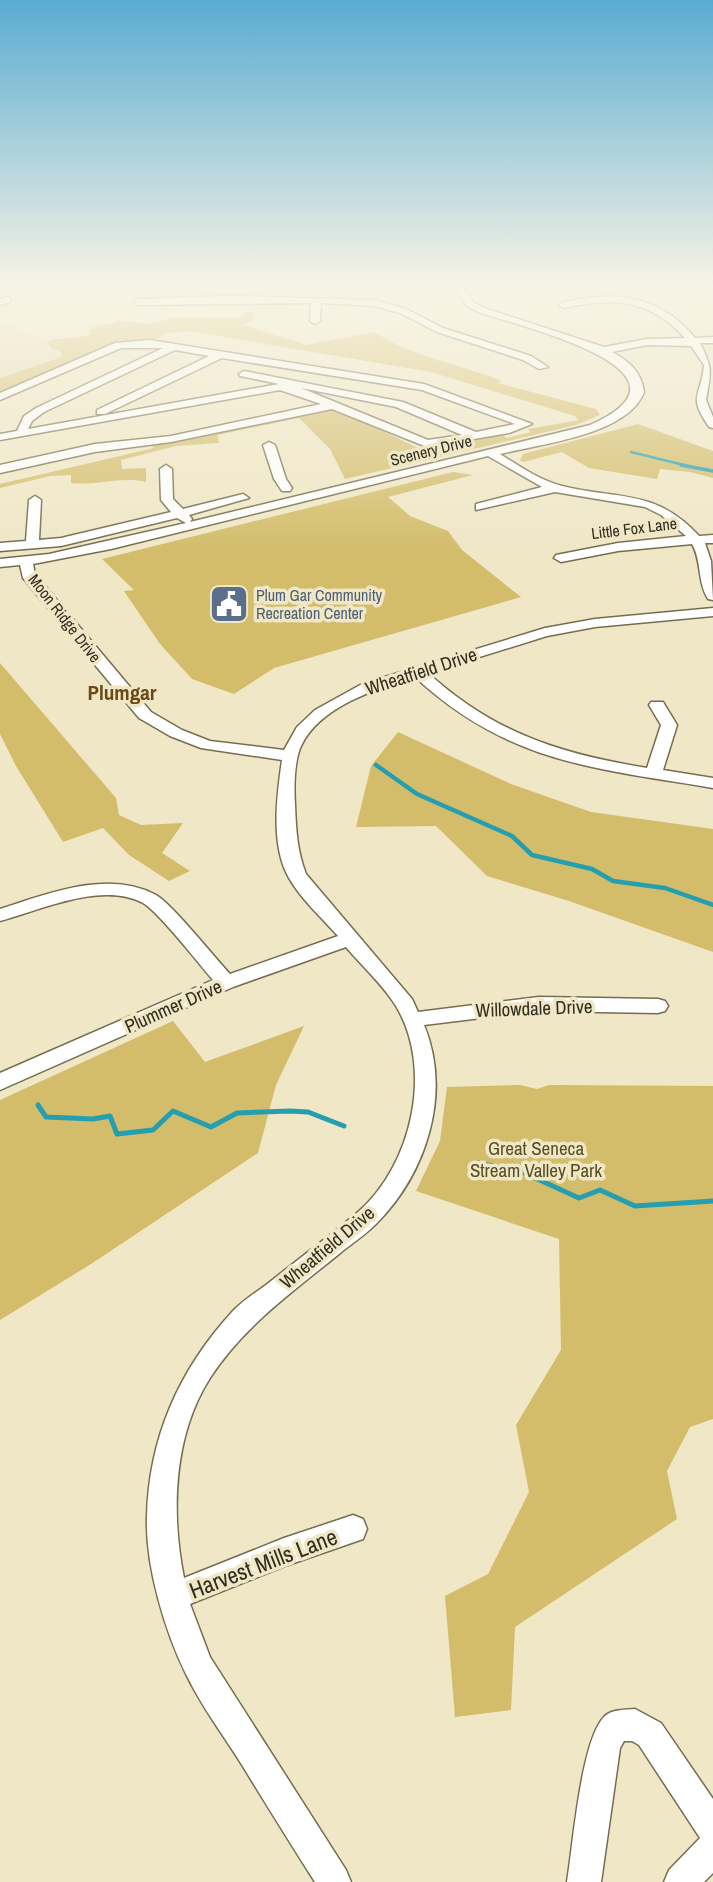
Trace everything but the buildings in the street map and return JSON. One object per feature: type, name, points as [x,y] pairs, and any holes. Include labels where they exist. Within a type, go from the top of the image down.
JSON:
[{"type":"street","points":[[0,397],[48,376]]},
{"type":"street","points":[[22,432],[28,417],[113,376]]},
{"type":"street","points":[[81,422],[176,376]]},
{"type":"street","points":[[232,380],[240,376]]},
{"type":"street","points":[[253,376],[399,404],[475,436]]},
{"type":"street","points":[[0,437],[284,387],[427,444],[526,424],[435,389],[360,376]]},
{"type":"street","name":"Scenery Drive","points":[[0,563],[72,554],[594,427],[625,412],[637,399],[641,382],[636,376]]},
{"type":"street","points":[[709,376],[699,401],[701,409],[713,425]]},
{"type":"street","points":[[187,403],[221,386]]},
{"type":"street","points":[[0,468],[95,448],[171,439],[333,405]]},
{"type":"street","points":[[269,445],[280,479],[286,488]]},
{"type":"street","points":[[489,452],[523,473],[555,488],[625,498],[659,508],[679,520],[696,539],[706,558],[704,576],[713,596]]},
{"type":"street","points":[[166,469],[167,500],[192,525]]},
{"type":"street","points":[[0,547],[59,543],[316,481]]},
{"type":"street","points":[[480,507],[555,488]]},
{"type":"street","points":[[32,545],[35,500]]},
{"type":"street","name":"Little Fox Lane","points":[[561,558],[612,546],[713,539]]},
{"type":"street","name":"Moon Ridge Drive","points":[[26,561],[28,575],[145,715],[176,733],[207,745],[291,756]]},
{"type":"street","name":"Wheatfield Drive","points":[[334,1882],[198,1666],[173,1597],[163,1546],[161,1516],[169,1450],[181,1408],[201,1370],[242,1318],[368,1217],[404,1170],[419,1129],[426,1094],[420,1041],[405,1004],[297,876],[288,852],[286,790],[291,756],[303,730],[321,713],[367,687],[557,629],[713,612]]},
{"type":"street","points":[[417,671],[467,714],[505,735],[587,760],[713,783]]},
{"type":"street","points":[[654,773],[669,725],[657,705]]},
{"type":"street","points":[[0,915],[80,890],[132,892],[152,900],[226,982]]},
{"type":"street","name":"Plummer Drive","points":[[0,1082],[226,982],[350,939]]},
{"type":"street","name":"Willowdale Drive","points":[[411,1020],[539,1004],[658,1006]]},
{"type":"street","name":"Harvest Mills Lane","points":[[173,1597],[284,1552],[353,1529]]},
{"type":"street","points":[[584,1882],[605,1743],[616,1726],[635,1725],[650,1734],[713,1828]]},
{"type":"street","points":[[681,1882],[713,1849]]},
{"type":"shaded area","points":[[0,376],[32,376],[0,389]]},
{"type":"green space","points":[[6,376],[41,376],[0,394],[0,378]]},
{"type":"green space","points":[[444,376],[488,376],[502,381],[498,383],[596,409],[600,415],[576,425],[345,479],[330,449],[299,418],[218,435],[219,443],[176,446],[121,460],[122,469],[146,468],[146,482],[128,480],[71,483],[71,475],[50,476],[0,488],[0,484],[154,448],[151,445],[332,407],[431,454],[463,447],[457,442],[502,435],[507,438],[531,432],[528,429],[579,420],[575,416]]},
{"type":"green space","points":[[638,424],[713,451],[713,478],[660,469],[657,479],[589,468],[562,452],[523,462],[520,460],[523,454]]},
{"type":"green space","points":[[453,472],[473,475],[388,497],[410,516],[448,531],[462,550],[521,597],[274,668],[234,694],[192,679],[160,644],[124,591],[134,590],[102,559]]},
{"type":"green space","points":[[0,663],[116,798],[119,815],[141,825],[183,823],[162,853],[190,871],[169,881],[129,855],[103,828],[63,842],[16,766],[0,734]]},
{"type":"green space","points":[[398,732],[511,784],[591,812],[713,829],[713,952],[569,901],[487,876],[436,826],[356,827],[371,766]]},
{"type":"green space","points":[[173,1021],[205,1062],[304,1026],[276,1085],[258,1153],[91,1264],[0,1320],[0,1100]]},
{"type":"green space","name":"Great Seneca Stream Valley Park","points":[[520,1085],[537,1089],[549,1085],[713,1086],[713,1419],[690,1427],[667,1471],[677,1519],[515,1627],[511,1710],[455,1717],[445,1596],[488,1574],[529,1492],[516,1425],[561,1350],[559,1239],[416,1191],[440,1141],[447,1087]]},
{"type":"waterway","points":[[631,452],[688,466]]},
{"type":"waterway","points":[[681,465],[713,471]]},
{"type":"waterway","points":[[376,765],[417,794],[512,836],[532,855],[592,869],[613,881],[665,888],[713,905]]},
{"type":"waterway","points":[[38,1105],[46,1117],[93,1119],[110,1116],[117,1134],[153,1130],[173,1111],[211,1127],[237,1113],[290,1111],[308,1112],[344,1126]]},
{"type":"waterway","points":[[478,1163],[522,1172],[579,1198],[600,1190],[635,1206],[713,1201]]},
{"type":"place","name":"Plum Gar Community Recreation Center","points":[[229,604]]},
{"type":"district","name":"Plumgar","points":[[122,692]]}]
